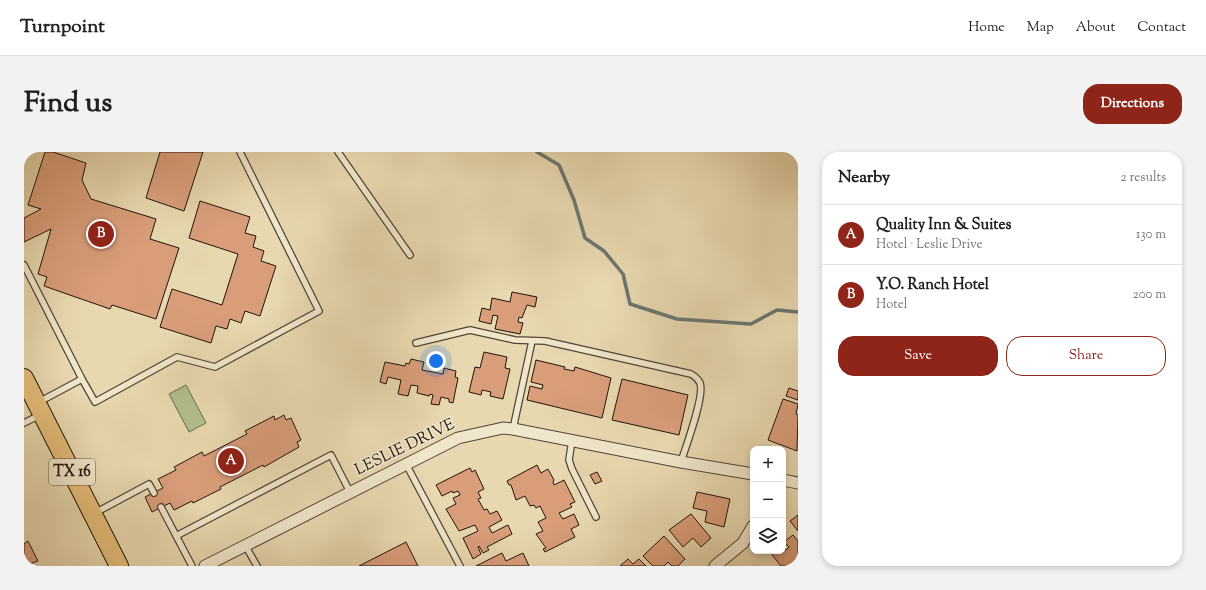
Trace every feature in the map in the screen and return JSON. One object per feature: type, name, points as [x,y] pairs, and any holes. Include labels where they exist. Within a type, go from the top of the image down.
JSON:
[{"type":"main road","name":"TX 16","points":[[24,378],[120,566]]},
{"type":"street","name":"LESLIE DRIVE","points":[[204,566],[458,438],[503,428],[513,428],[681,462],[750,474]]},
{"type":"street","points":[[786,481],[798,483]]},
{"type":"street","points":[[715,566],[743,543],[750,531]]},
{"type":"lane","points":[[24,265],[95,402],[177,357],[215,367],[319,311],[240,152]]},
{"type":"lane","points":[[338,152],[410,255]]},
{"type":"lane","points":[[416,343],[470,330],[515,340],[545,341],[691,374],[700,382],[701,390],[695,420],[681,462]]},
{"type":"lane","points":[[513,428],[532,341]]},
{"type":"lane","points":[[24,423],[40,408],[82,379]]},
{"type":"lane","points":[[572,440],[569,460],[596,517]]},
{"type":"lane","points":[[176,536],[331,455],[350,492]]},
{"type":"lane","points":[[406,464],[460,566]]},
{"type":"lane","points":[[93,514],[149,484],[154,493]]},
{"type":"lane","points":[[161,507],[192,566]]},
{"type":"lane","points":[[246,545],[257,566]]},
{"type":"green space","points":[[186,385],[206,423],[189,432],[169,394]]},
{"type":"building","points":[[45,152],[53,152],[86,163],[82,180],[91,199],[156,219],[150,239],[179,248],[156,319],[112,305],[110,309],[44,286],[47,277],[38,274],[51,229],[24,242],[24,218],[41,209],[28,205]]},
{"type":"building","points":[[160,152],[203,152],[184,211],[146,198]]},
{"type":"building","points":[[200,201],[250,217],[245,233],[256,236],[253,247],[264,251],[261,261],[276,266],[260,316],[245,311],[241,323],[230,319],[227,329],[216,326],[211,343],[160,327],[172,289],[222,305],[238,254],[189,238]]},
{"type":"building","points":[[512,292],[537,297],[535,307],[527,305],[522,318],[519,317],[518,322],[523,323],[520,334],[495,329],[498,316],[493,315],[491,324],[479,321],[482,308],[490,310],[492,298],[510,302]]},
{"type":"building","points":[[484,352],[507,357],[505,368],[510,369],[503,399],[490,396],[491,392],[482,390],[481,395],[469,392],[475,367],[480,368]]},
{"type":"building","points":[[411,359],[424,362],[422,370],[443,374],[444,368],[456,371],[455,377],[458,378],[453,403],[449,402],[449,399],[441,397],[439,405],[431,404],[433,395],[430,394],[429,396],[417,393],[418,386],[411,385],[408,396],[398,394],[401,380],[388,377],[386,384],[380,382],[385,362],[405,366],[406,363],[409,364]]},
{"type":"building","points":[[536,360],[565,367],[564,369],[574,371],[575,367],[611,378],[602,418],[527,400],[530,386],[542,389],[543,385],[531,382]]},
{"type":"building","points":[[622,379],[688,395],[679,435],[612,420]]},
{"type":"building","points":[[789,388],[798,391],[798,400],[786,396]]},
{"type":"building","points":[[783,399],[798,404],[796,414],[798,415],[797,451],[768,440]]},
{"type":"building","points":[[284,415],[286,420],[291,418],[301,440],[297,442],[299,447],[264,467],[263,465],[220,487],[221,489],[193,503],[192,501],[174,510],[170,503],[152,512],[145,497],[163,488],[158,479],[176,470],[174,467],[202,452],[204,456],[247,434],[245,431],[274,416],[275,420]]},
{"type":"building","points":[[537,465],[541,473],[548,469],[554,480],[554,485],[564,480],[575,502],[570,504],[572,507],[559,513],[563,519],[574,514],[579,525],[571,529],[575,537],[545,552],[543,549],[546,548],[536,534],[543,531],[538,522],[546,518],[540,506],[536,508],[534,505],[530,506],[525,496],[516,500],[511,485],[509,485],[507,481]]},
{"type":"building","points":[[470,468],[472,472],[475,470],[484,489],[478,492],[481,498],[478,499],[484,510],[487,509],[490,514],[497,511],[502,520],[489,527],[492,533],[508,525],[512,534],[487,547],[489,550],[483,553],[479,546],[478,547],[481,554],[473,559],[463,538],[478,531],[475,525],[459,531],[446,509],[456,504],[453,498],[460,495],[458,491],[453,493],[452,491],[442,496],[436,485]]},
{"type":"building","points":[[597,472],[602,481],[595,484],[590,475]]},
{"type":"building","points":[[697,492],[730,499],[724,527],[705,522],[707,511],[693,508]]},
{"type":"building","points":[[691,514],[711,538],[701,547],[693,538],[683,547],[669,530]]},
{"type":"building","points":[[798,515],[798,531],[790,521]]},
{"type":"building","points":[[793,535],[798,541],[798,564],[795,566],[781,566],[772,554],[786,554],[786,550],[789,547],[786,544],[786,540]]},
{"type":"building","points":[[664,536],[685,559],[678,566],[672,566],[668,562],[664,566],[653,566],[643,556]]},
{"type":"building","points":[[28,541],[38,561],[24,566],[24,544]]},
{"type":"building","points":[[406,542],[418,566],[359,566]]},
{"type":"building","points":[[502,553],[506,561],[523,553],[529,566],[476,566]]},
{"type":"building","points":[[628,559],[633,564],[639,559],[646,566],[620,566]]},
{"type":"waterway","points":[[537,152],[559,165],[574,200],[585,238],[604,251],[623,274],[630,304],[677,319],[751,324],[777,310],[798,312]]},
{"type":"place","name":"Y.O. Ranch Hotel","points":[[101,234]]},
{"type":"place","name":"Quality Inn & Suites","points":[[231,461]]}]
